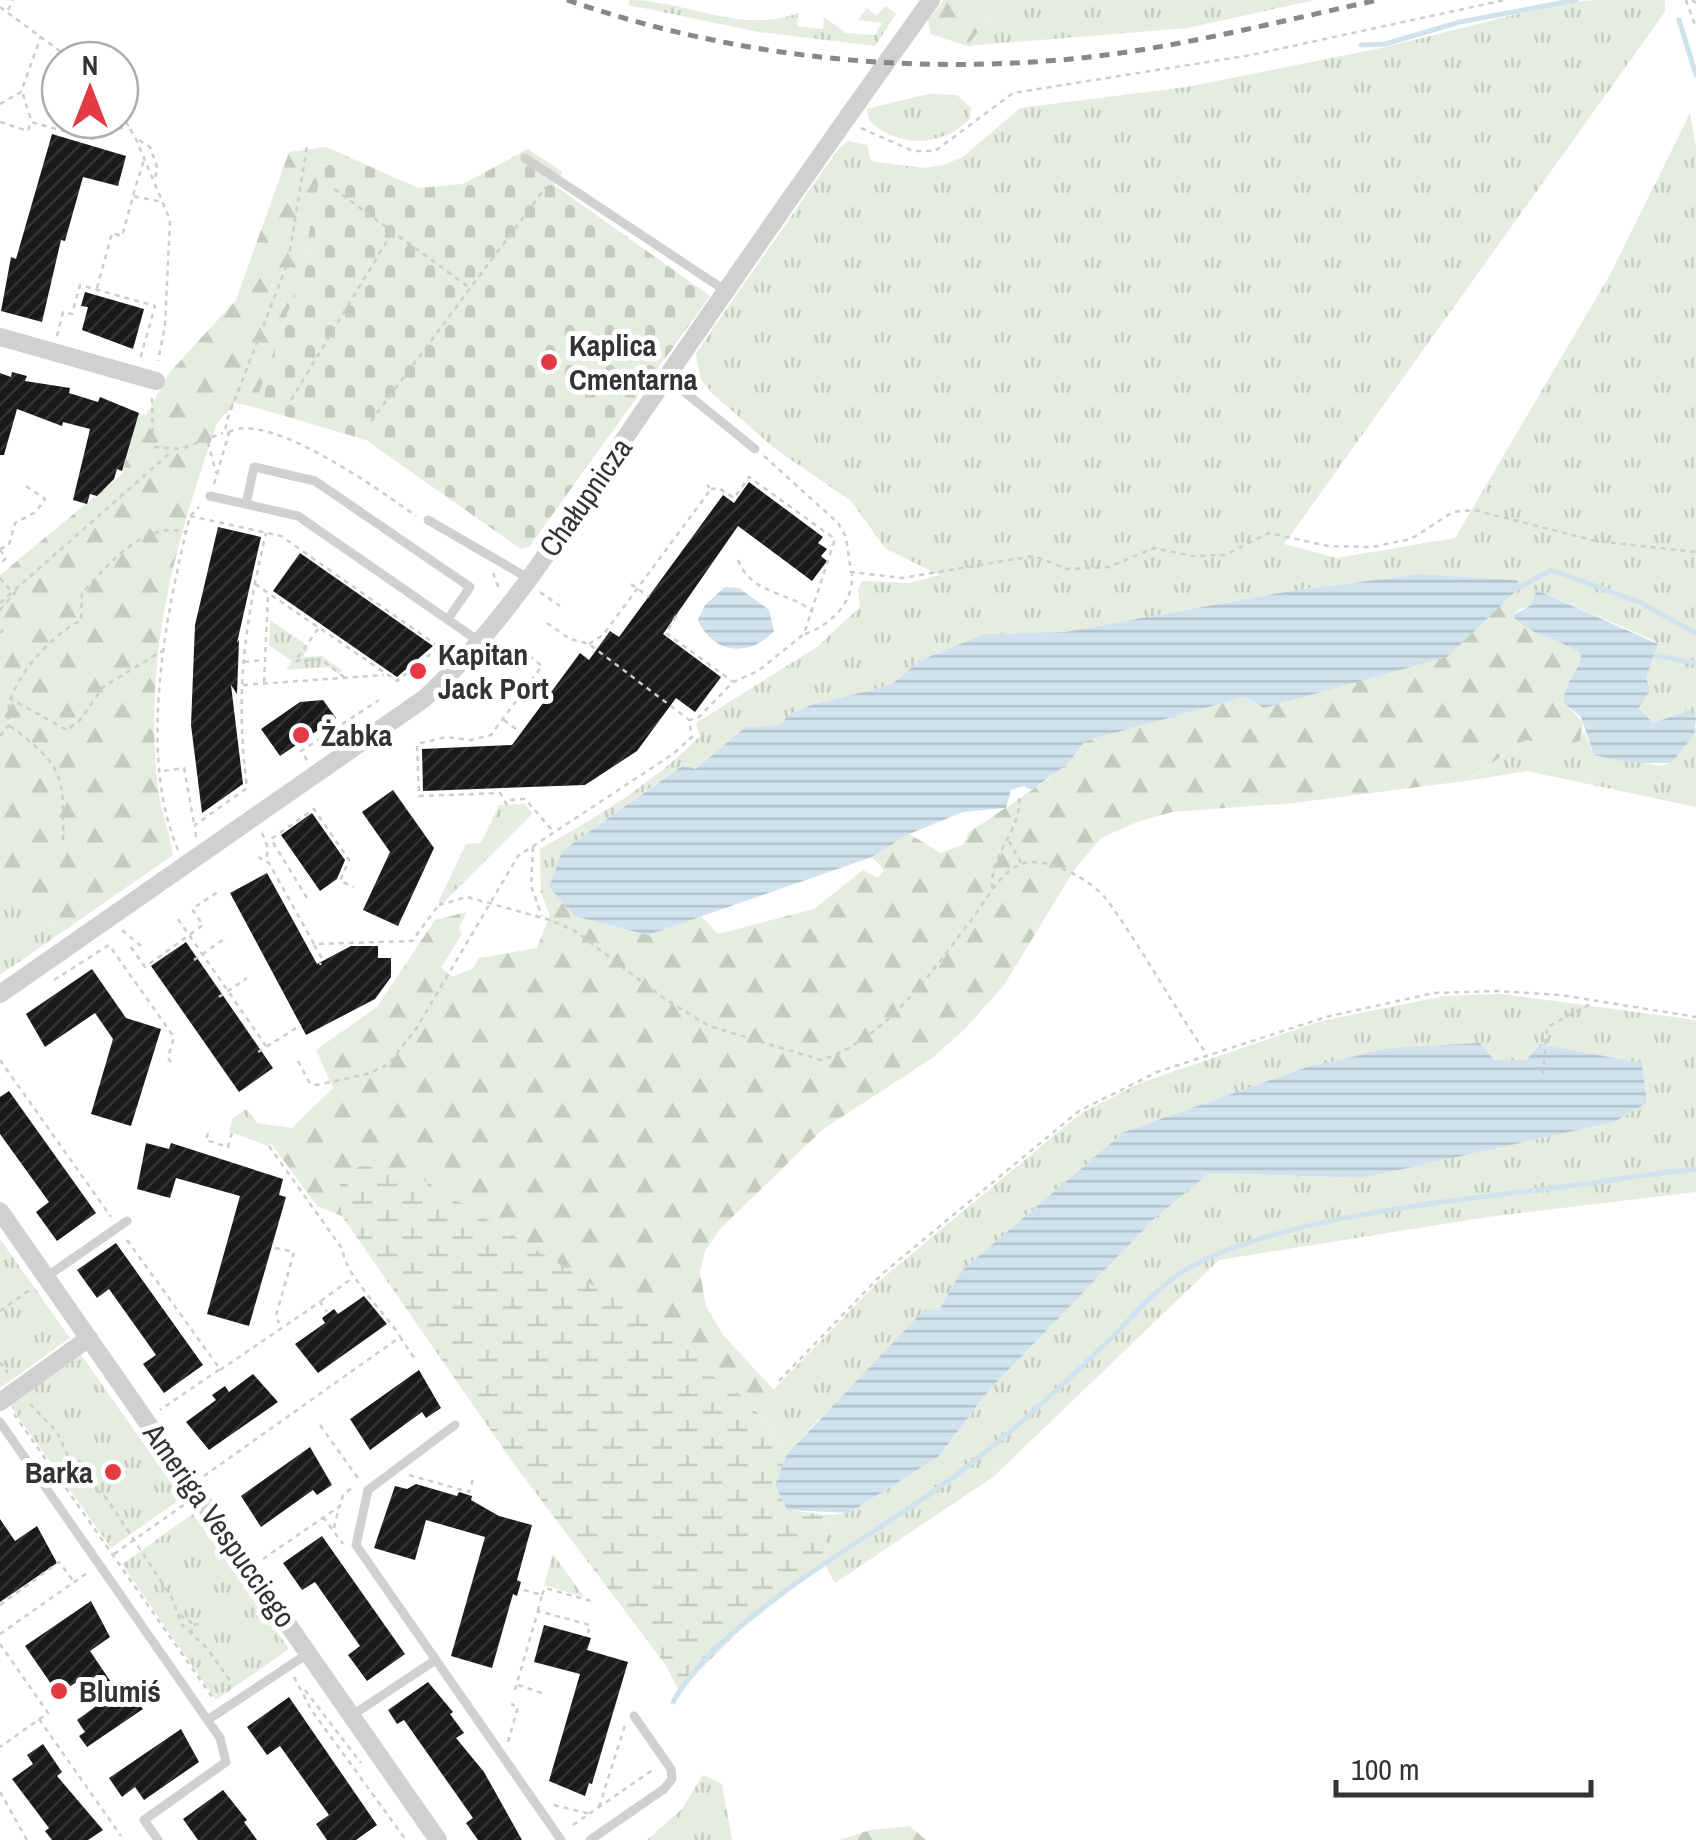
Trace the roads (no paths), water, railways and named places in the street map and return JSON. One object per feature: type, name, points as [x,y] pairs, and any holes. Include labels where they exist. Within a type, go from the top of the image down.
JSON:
[{"type":"street","name":"Chałupnicza","points":[[0,994],[424,698],[482,644],[532,583],[666,377],[931,0]]},
{"type":"street","points":[[0,337],[156,381]]},
{"type":"street","name":"Ameriga Vespucciego","points":[[0,1211],[41,1281],[89,1338],[438,1840]]},
{"type":"street","points":[[4,1404],[89,1338]]},
{"type":"lane","points":[[525,158],[726,290]]},
{"type":"lane","points":[[666,377],[755,449]]},
{"type":"lane","points":[[246,504],[254,467],[316,481],[470,588],[448,619]]},
{"type":"lane","points":[[210,496],[298,516],[482,644]]},
{"type":"lane","points":[[428,520],[532,583]]},
{"type":"lane","points":[[41,1281],[127,1222]]},
{"type":"lane","points":[[0,1422],[220,1738],[226,1762],[144,1820],[158,1840]]},
{"type":"lane","points":[[455,1426],[368,1490],[354,1534],[356,1545],[562,1840]]},
{"type":"lane","points":[[209,1718],[309,1653]]},
{"type":"lane","points":[[354,1714],[434,1661]]},
{"type":"lane","points":[[590,1840],[664,1789],[672,1779],[666,1761],[634,1716]]},
{"type":"water","points":[[1420,574],[1517,580],[1520,587],[1447,657],[1264,708],[1245,697],[1085,741],[1067,764],[1032,790],[1023,786],[1011,790],[1006,808],[963,812],[909,834],[872,857],[648,935],[574,916],[549,887],[562,851],[683,765],[696,769],[745,727],[779,725],[789,715],[811,705],[891,685],[919,661],[984,634],[1065,632],[1290,591]]},
{"type":"water","points":[[725,587],[739,588],[769,610],[774,631],[764,640],[743,648],[722,646],[713,640],[698,620],[705,605]]},
{"type":"water","points":[[1537,590],[1658,644],[1646,678],[1650,690],[1639,708],[1653,723],[1689,710],[1696,718],[1694,735],[1671,763],[1632,763],[1594,755],[1581,717],[1564,703],[1581,655],[1512,616],[1531,605]]},
{"type":"water","points":[[1480,1043],[1494,1060],[1526,1060],[1540,1044],[1642,1063],[1647,1103],[1614,1122],[1363,1178],[1209,1173],[1154,1219],[989,1390],[938,1457],[849,1513],[787,1510],[775,1485],[787,1454],[925,1309],[939,1311],[961,1271],[1124,1132],[1307,1067],[1391,1048]]},
{"type":"waterway","points":[[1361,45],[1385,44],[1460,22],[1576,0]]},
{"type":"waterway","points":[[1679,20],[1696,75]]},
{"type":"waterway","points":[[1520,587],[1551,570],[1639,602],[1696,633]]},
{"type":"waterway","points":[[1657,656],[1696,663]]},
{"type":"waterway","points":[[673,1702],[694,1672],[754,1614],[975,1460],[1061,1386],[1179,1274],[1260,1239],[1364,1214],[1696,1169]]},
{"type":"railway","points":[[567,0],[690,35],[753,47],[879,62],[943,64],[1071,59],[1148,49],[1378,0]]},
{"type":"place","name":"Kaplica Cmentarna","points":[[549,362]]},
{"type":"place","name":"Kapitan Jack Port","points":[[418,671]]},
{"type":"place","name":"Żabka","points":[[301,735]]},
{"type":"place","name":"Barka","points":[[113,1472]]},
{"type":"place","name":"Blumiś","points":[[59,1691]]}]
